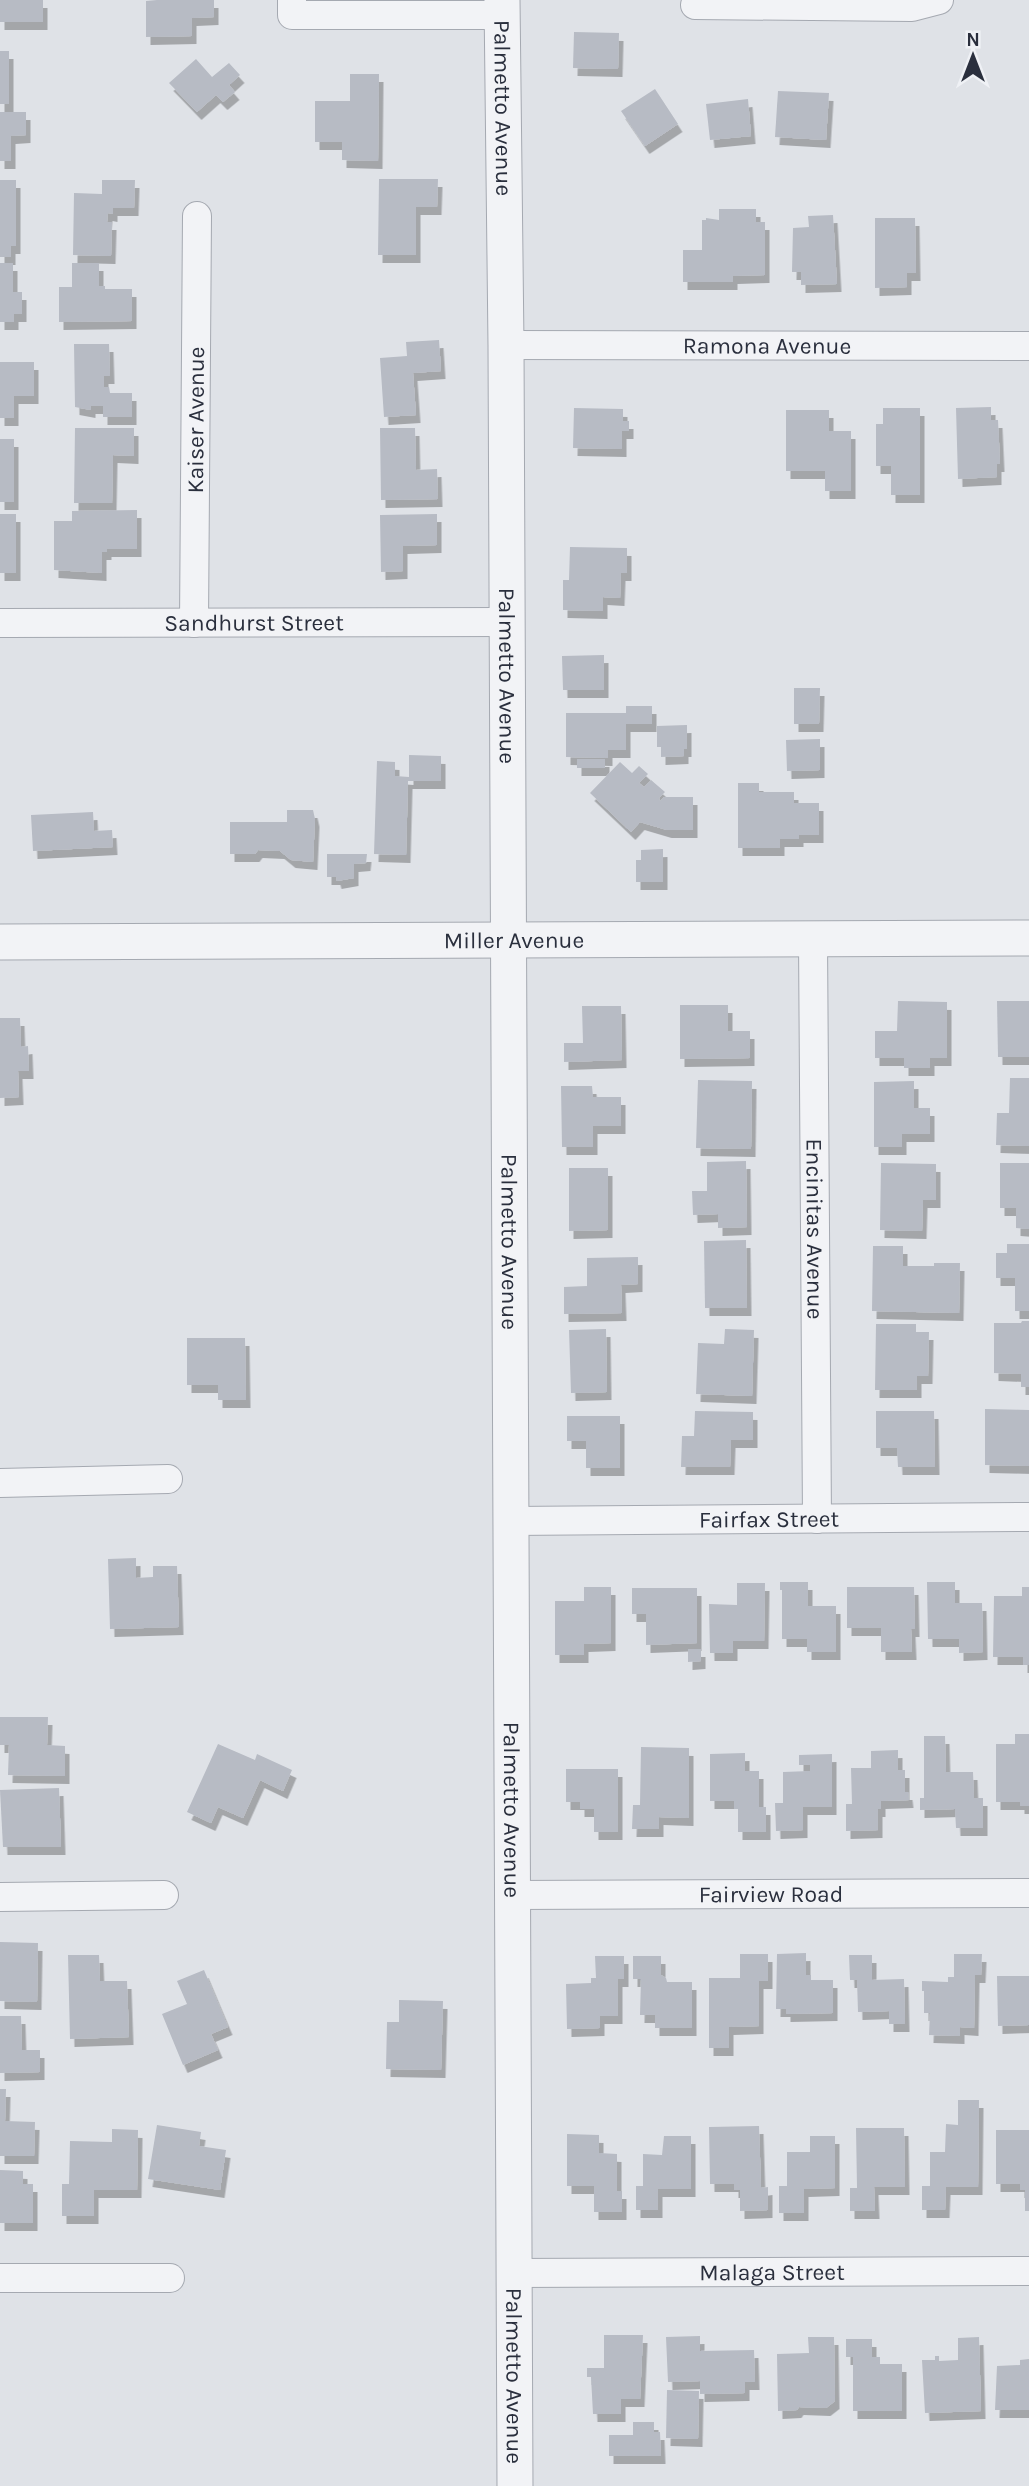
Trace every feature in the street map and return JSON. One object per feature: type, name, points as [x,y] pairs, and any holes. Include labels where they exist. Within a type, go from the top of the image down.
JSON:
[{"type":"street","points":[[695,5],[912,7],[939,0]]},
{"type":"street","points":[[292,8],[502,7]]},
{"type":"street","name":"Palmetto Avenue","points":[[502,7],[506,345],[515,2486]]},
{"type":"street","name":"Kaiser Avenue","points":[[194,624],[197,216]]},
{"type":"street","name":"Ramona Avenue","points":[[506,345],[1029,346]]},
{"type":"street","name":"Sandhurst Street","points":[[0,624],[506,622]]},
{"type":"street","name":"Miller Avenue","points":[[0,942],[1029,938]]},
{"type":"street","name":"Encinitas Avenue","points":[[813,939],[817,1519]]},
{"type":"street","points":[[0,1483],[168,1479]]},
{"type":"street","name":"Fairfax Street","points":[[510,1521],[1029,1517]]},
{"type":"street","name":"Fairview Road","points":[[512,1895],[1029,1893]]},
{"type":"street","points":[[0,1897],[164,1895]]},
{"type":"street","name":"Malaga Street","points":[[513,2273],[1029,2271]]},
{"type":"street","points":[[0,2278],[170,2278]]},
{"type":"building","points":[[0,0],[43,0],[43,22],[0,22]]},
{"type":"building","points":[[214,0],[214,17],[192,18],[192,36],[146,37],[146,1]]},
{"type":"building","points":[[574,32],[619,33],[618,69],[573,68]]},
{"type":"building","points":[[0,51],[9,51],[9,104],[0,104]]},
{"type":"building","points":[[196,59],[212,77],[229,63],[240,75],[229,85],[235,92],[223,102],[216,95],[197,112],[169,83]]},
{"type":"building","points":[[350,74],[379,74],[378,161],[342,160],[342,142],[315,142],[315,101],[350,101]]},
{"type":"building","points":[[655,89],[678,124],[645,146],[621,111]]},
{"type":"building","points":[[778,91],[829,93],[826,140],[775,137]]},
{"type":"building","points":[[748,99],[751,136],[710,140],[706,104]]},
{"type":"building","points":[[0,112],[26,112],[26,135],[11,136],[11,161],[0,161]]},
{"type":"building","points":[[379,179],[438,179],[437,207],[416,207],[416,255],[378,255]]},
{"type":"building","points":[[0,180],[16,180],[16,246],[11,246],[11,257],[0,257]]},
{"type":"building","points":[[102,180],[135,180],[134,208],[113,208],[113,214],[108,213],[107,222],[112,222],[111,256],[73,255],[74,193],[102,194]]},
{"type":"building","points":[[719,209],[756,209],[756,222],[765,222],[765,275],[733,276],[733,282],[683,282],[683,250],[702,250],[702,220],[719,220]]},
{"type":"building","points":[[833,215],[837,284],[801,285],[801,272],[792,272],[793,228],[809,227],[808,216]]},
{"type":"building","points":[[875,218],[915,218],[916,273],[907,273],[907,287],[875,288]]},
{"type":"building","points":[[0,263],[13,263],[13,292],[22,292],[22,314],[14,314],[14,322],[0,322]]},
{"type":"building","points":[[72,263],[99,263],[99,286],[105,286],[105,289],[132,289],[132,321],[59,322],[59,287],[72,287]]},
{"type":"building","points":[[439,340],[441,371],[413,373],[416,415],[384,417],[380,358],[407,356],[406,342]]},
{"type":"building","points":[[74,344],[109,344],[110,376],[104,376],[104,387],[109,387],[110,393],[132,393],[132,417],[103,417],[103,406],[91,406],[91,410],[75,407]]},
{"type":"building","points":[[0,362],[34,362],[34,396],[14,396],[14,418],[0,418]]},
{"type":"building","points":[[991,407],[991,420],[998,420],[1000,464],[997,464],[997,477],[958,479],[956,408]]},
{"type":"building","points":[[574,408],[623,409],[623,421],[629,421],[629,431],[622,431],[622,449],[573,448]]},
{"type":"building","points":[[883,408],[920,408],[920,495],[891,495],[891,466],[876,466],[876,424],[883,424]]},
{"type":"building","points":[[786,410],[829,410],[829,431],[851,431],[851,491],[825,491],[825,471],[786,471]]},
{"type":"building","points":[[75,428],[134,428],[134,456],[113,455],[112,503],[74,503]]},
{"type":"building","points":[[380,428],[415,428],[416,470],[437,469],[438,499],[381,500]]},
{"type":"building","points":[[0,439],[14,439],[14,502],[0,502]]},
{"type":"building","points":[[137,510],[137,549],[107,549],[107,552],[102,552],[102,573],[54,570],[54,521],[72,521],[72,511]]},
{"type":"building","points":[[0,514],[16,514],[16,573],[0,573]]},
{"type":"building","points":[[437,514],[437,545],[403,546],[403,571],[381,572],[380,515]]},
{"type":"building","points":[[570,547],[627,548],[627,573],[621,573],[620,598],[603,597],[603,611],[563,610],[563,580],[569,580]]},
{"type":"building","points":[[604,655],[604,690],[563,690],[562,656]]},
{"type":"building","points":[[794,688],[820,688],[819,724],[794,724]]},
{"type":"building","points":[[626,706],[652,706],[652,724],[626,724],[626,750],[608,750],[608,758],[566,757],[566,713],[626,713]]},
{"type":"building","points":[[687,725],[687,749],[684,749],[684,756],[661,757],[661,747],[657,747],[657,726]]},
{"type":"building","points":[[820,739],[820,770],[787,771],[786,740]]},
{"type":"building","points":[[409,755],[441,756],[441,781],[408,781],[406,855],[374,854],[377,761],[395,762],[395,776],[409,777]]},
{"type":"building","points":[[577,759],[605,759],[605,768],[577,768]]},
{"type":"building","points":[[620,762],[632,773],[639,766],[648,774],[639,783],[644,787],[651,780],[665,792],[659,798],[660,801],[664,797],[693,797],[693,830],[667,830],[640,822],[631,832],[590,793]]},
{"type":"building","points":[[738,783],[759,783],[759,792],[794,792],[794,803],[819,803],[819,835],[780,839],[780,848],[738,848]]},
{"type":"building","points":[[287,810],[313,810],[313,862],[291,860],[280,851],[258,850],[255,854],[230,854],[230,822],[287,822]]},
{"type":"building","points":[[93,812],[94,831],[112,830],[113,847],[33,851],[31,815]]},
{"type":"building","points":[[663,849],[663,882],[636,882],[636,860],[641,860],[641,850]]},
{"type":"building","points":[[327,854],[367,854],[366,863],[354,864],[354,878],[337,881],[336,877],[327,877]]},
{"type":"building","points":[[898,1001],[947,1002],[947,1058],[930,1058],[930,1068],[904,1068],[904,1058],[875,1058],[875,1031],[897,1031]]},
{"type":"building","points":[[997,1001],[1029,1001],[1029,1057],[998,1057]]},
{"type":"building","points":[[680,1005],[728,1005],[728,1031],[750,1031],[750,1058],[680,1059]]},
{"type":"building","points":[[582,1006],[621,1006],[622,1060],[564,1062],[564,1043],[583,1043]]},
{"type":"building","points":[[0,1018],[20,1018],[21,1047],[28,1046],[29,1071],[18,1071],[19,1097],[0,1098]]},
{"type":"building","points":[[1010,1078],[1029,1078],[1029,1146],[996,1145],[997,1113],[1009,1113]]},
{"type":"building","points":[[698,1080],[752,1081],[751,1149],[696,1148]]},
{"type":"building","points":[[914,1081],[914,1108],[930,1108],[930,1134],[902,1134],[902,1147],[874,1147],[874,1082]]},
{"type":"building","points":[[561,1086],[592,1086],[593,1097],[621,1097],[621,1126],[593,1126],[593,1147],[562,1147]]},
{"type":"building","points":[[746,1161],[747,1227],[718,1228],[718,1214],[693,1215],[692,1191],[707,1191],[707,1162]]},
{"type":"building","points":[[881,1163],[936,1164],[936,1200],[923,1200],[922,1231],[880,1230]]},
{"type":"building","points":[[1000,1163],[1029,1163],[1029,1229],[1016,1228],[1016,1208],[1000,1208]]},
{"type":"building","points":[[569,1168],[608,1168],[608,1230],[569,1231]]},
{"type":"building","points":[[746,1240],[747,1308],[705,1308],[704,1241]]},
{"type":"building","points":[[1007,1244],[1029,1244],[1029,1311],[1015,1311],[1015,1278],[996,1278],[996,1253],[1007,1253]]},
{"type":"building","points":[[873,1246],[903,1246],[903,1266],[960,1263],[959,1313],[872,1311]]},
{"type":"building","points":[[638,1257],[638,1284],[621,1285],[622,1313],[564,1314],[564,1287],[587,1286],[587,1258]]},
{"type":"building","points":[[1029,1321],[1029,1387],[1021,1387],[1021,1374],[994,1373],[994,1323]]},
{"type":"building","points":[[876,1324],[916,1324],[916,1332],[929,1332],[928,1376],[917,1376],[917,1390],[875,1390]]},
{"type":"building","points":[[606,1329],[607,1392],[571,1393],[569,1330]]},
{"type":"building","points":[[725,1329],[754,1330],[752,1396],[696,1394],[698,1343],[724,1344]]},
{"type":"building","points":[[187,1338],[245,1338],[246,1400],[218,1400],[218,1385],[187,1385]]},
{"type":"building","points":[[985,1409],[1029,1410],[1029,1466],[985,1465]]},
{"type":"building","points":[[695,1411],[753,1412],[753,1440],[731,1440],[730,1467],[681,1467],[682,1436],[694,1436]]},
{"type":"building","points":[[876,1411],[934,1411],[935,1467],[898,1467],[897,1448],[876,1448]]},
{"type":"building","points":[[567,1416],[620,1416],[620,1468],[586,1468],[586,1441],[567,1441]]},
{"type":"building","points":[[136,1558],[136,1578],[153,1577],[153,1566],[177,1566],[179,1627],[110,1629],[108,1559]]},
{"type":"building","points":[[780,1582],[808,1582],[808,1606],[836,1606],[836,1652],[807,1652],[807,1639],[782,1639]]},
{"type":"building","points":[[927,1582],[955,1582],[955,1603],[982,1603],[983,1652],[959,1653],[959,1639],[928,1639]]},
{"type":"building","points":[[737,1583],[765,1583],[764,1641],[733,1641],[733,1653],[710,1653],[709,1604],[737,1605]]},
{"type":"building","points":[[584,1587],[611,1587],[611,1643],[584,1644],[584,1655],[555,1655],[555,1601],[584,1601]]},
{"type":"building","points":[[847,1587],[914,1587],[915,1629],[911,1629],[912,1652],[881,1652],[881,1628],[847,1628]]},
{"type":"building","points":[[1022,1587],[1029,1587],[1029,1665],[1023,1665],[1023,1657],[993,1657],[994,1596],[1022,1596]]},
{"type":"building","points":[[632,1588],[697,1588],[697,1643],[646,1645],[646,1614],[632,1614]]},
{"type":"building","points":[[688,1649],[701,1649],[701,1661],[688,1662]]},
{"type":"building","points":[[0,1717],[48,1717],[47,1745],[65,1746],[65,1776],[8,1775],[9,1745],[0,1745]]},
{"type":"building","points":[[1015,1734],[1029,1734],[1029,1806],[1020,1806],[1020,1802],[996,1802],[996,1744],[1015,1744]]},
{"type":"building","points":[[924,1736],[945,1736],[946,1772],[973,1772],[974,1798],[983,1798],[983,1828],[956,1828],[955,1809],[920,1810],[920,1798],[924,1798]]},
{"type":"building","points":[[218,1744],[255,1760],[257,1754],[292,1770],[283,1791],[260,1780],[243,1818],[218,1807],[211,1823],[187,1812]]},
{"type":"building","points":[[641,1747],[689,1748],[689,1818],[659,1817],[659,1829],[632,1829],[633,1805],[640,1805]]},
{"type":"building","points":[[898,1750],[898,1770],[905,1770],[905,1792],[908,1792],[909,1800],[881,1801],[881,1809],[878,1809],[878,1830],[846,1831],[846,1804],[852,1804],[851,1768],[871,1768],[871,1751]]},
{"type":"building","points":[[745,1753],[745,1771],[759,1771],[759,1807],[766,1807],[766,1832],[738,1832],[738,1809],[734,1809],[734,1801],[710,1801],[710,1754]]},
{"type":"building","points":[[832,1754],[832,1807],[803,1807],[803,1830],[776,1831],[775,1803],[783,1803],[783,1772],[810,1771],[810,1765],[799,1765],[799,1755]]},
{"type":"building","points":[[566,1769],[618,1769],[618,1832],[594,1832],[594,1809],[580,1809],[580,1802],[566,1802]]},
{"type":"building","points":[[59,1788],[61,1847],[3,1847],[0,1790]]},
{"type":"building","points":[[0,1942],[38,1943],[37,2002],[0,2001]]},
{"type":"building","points":[[806,1953],[806,1975],[811,1975],[811,1980],[833,1980],[833,2013],[786,2014],[786,2009],[776,2009],[777,1954]]},
{"type":"building","points":[[740,1954],[768,1954],[768,1981],[759,1981],[759,2026],[729,2027],[729,2048],[709,2048],[709,1978],[740,1978]]},
{"type":"building","points":[[954,1954],[982,1954],[981,1975],[975,1975],[974,2028],[960,2027],[960,2036],[929,2035],[930,2013],[924,2013],[922,1981],[948,1982],[948,1977],[954,1977]]},
{"type":"building","points":[[68,1955],[99,1955],[100,1981],[127,1981],[129,2037],[70,2039]]},
{"type":"building","points":[[849,1955],[872,1955],[872,1980],[904,1979],[905,2024],[889,2024],[889,2011],[858,2012],[857,1980],[850,1980]]},
{"type":"building","points":[[595,1956],[624,1956],[624,1979],[618,1979],[618,2016],[600,2016],[600,2028],[567,2029],[566,1984],[591,1983],[591,1978],[596,1978]]},
{"type":"building","points":[[633,1956],[661,1956],[661,1975],[667,1982],[692,1982],[692,2028],[655,2028],[655,2015],[640,2015],[641,1979],[633,1979]]},
{"type":"building","points":[[204,1970],[228,2027],[211,2034],[218,2050],[183,2065],[162,2014],[187,2004],[177,1981]]},
{"type":"building","points":[[997,1976],[1029,1976],[1029,2025],[998,2026]]},
{"type":"building","points":[[399,2000],[443,2001],[441,2070],[386,2069],[387,2022],[399,2022]]},
{"type":"building","points":[[0,2016],[21,2016],[22,2050],[40,2050],[40,2072],[0,2073]]},
{"type":"building","points":[[0,2089],[6,2089],[5,2121],[35,2122],[34,2156],[0,2156]]},
{"type":"building","points":[[958,2100],[979,2100],[978,2187],[946,2187],[945,2210],[922,2210],[922,2186],[930,2186],[930,2152],[945,2152],[946,2124],[958,2125]]},
{"type":"building","points":[[157,2125],[201,2132],[199,2146],[226,2150],[220,2190],[148,2179]]},
{"type":"building","points":[[759,2126],[761,2188],[768,2187],[768,2210],[740,2211],[740,2190],[734,2190],[734,2184],[710,2184],[709,2127]]},
{"type":"building","points":[[856,2128],[904,2128],[905,2187],[874,2187],[875,2211],[850,2211],[850,2188],[857,2188]]},
{"type":"building","points":[[112,2129],[138,2130],[137,2190],[94,2190],[94,2216],[62,2216],[62,2184],[69,2184],[70,2141],[112,2142]]},
{"type":"building","points":[[996,2130],[1029,2130],[1029,2211],[1025,2211],[1025,2190],[1020,2190],[1020,2184],[996,2184]]},
{"type":"building","points":[[567,2134],[599,2135],[599,2153],[617,2154],[617,2191],[622,2191],[622,2212],[594,2212],[594,2186],[567,2186]]},
{"type":"building","points":[[664,2136],[691,2136],[691,2189],[658,2189],[658,2210],[636,2210],[636,2186],[643,2186],[643,2154],[662,2155]]},
{"type":"building","points":[[810,2136],[835,2136],[835,2188],[804,2189],[804,2213],[779,2213],[779,2186],[787,2186],[787,2152],[810,2152]]},
{"type":"building","points":[[0,2170],[23,2171],[23,2184],[33,2184],[33,2223],[0,2223]]},
{"type":"building","points":[[604,2335],[643,2335],[640,2399],[621,2399],[621,2414],[593,2414],[591,2377],[587,2377],[587,2368],[604,2368]]},
{"type":"building","points":[[700,2336],[700,2351],[754,2350],[755,2382],[745,2382],[745,2393],[700,2394],[700,2381],[668,2382],[666,2337]]},
{"type":"building","points":[[808,2337],[834,2337],[835,2401],[826,2408],[799,2407],[797,2410],[778,2411],[777,2354],[809,2353]]},
{"type":"building","points":[[979,2337],[981,2411],[925,2413],[922,2360],[935,2360],[935,2356],[939,2356],[939,2361],[958,2360],[958,2338]]},
{"type":"building","points":[[846,2339],[872,2339],[872,2357],[880,2357],[880,2364],[902,2364],[902,2411],[853,2411],[853,2357],[846,2357]]},
{"type":"building","points":[[1029,2359],[1029,2410],[995,2410],[997,2366],[1020,2365],[1020,2360]]},
{"type":"building","points":[[667,2390],[699,2391],[698,2439],[666,2438]]},
{"type":"building","points":[[633,2422],[654,2422],[654,2432],[660,2432],[661,2456],[609,2456],[609,2435],[633,2435]]}]
